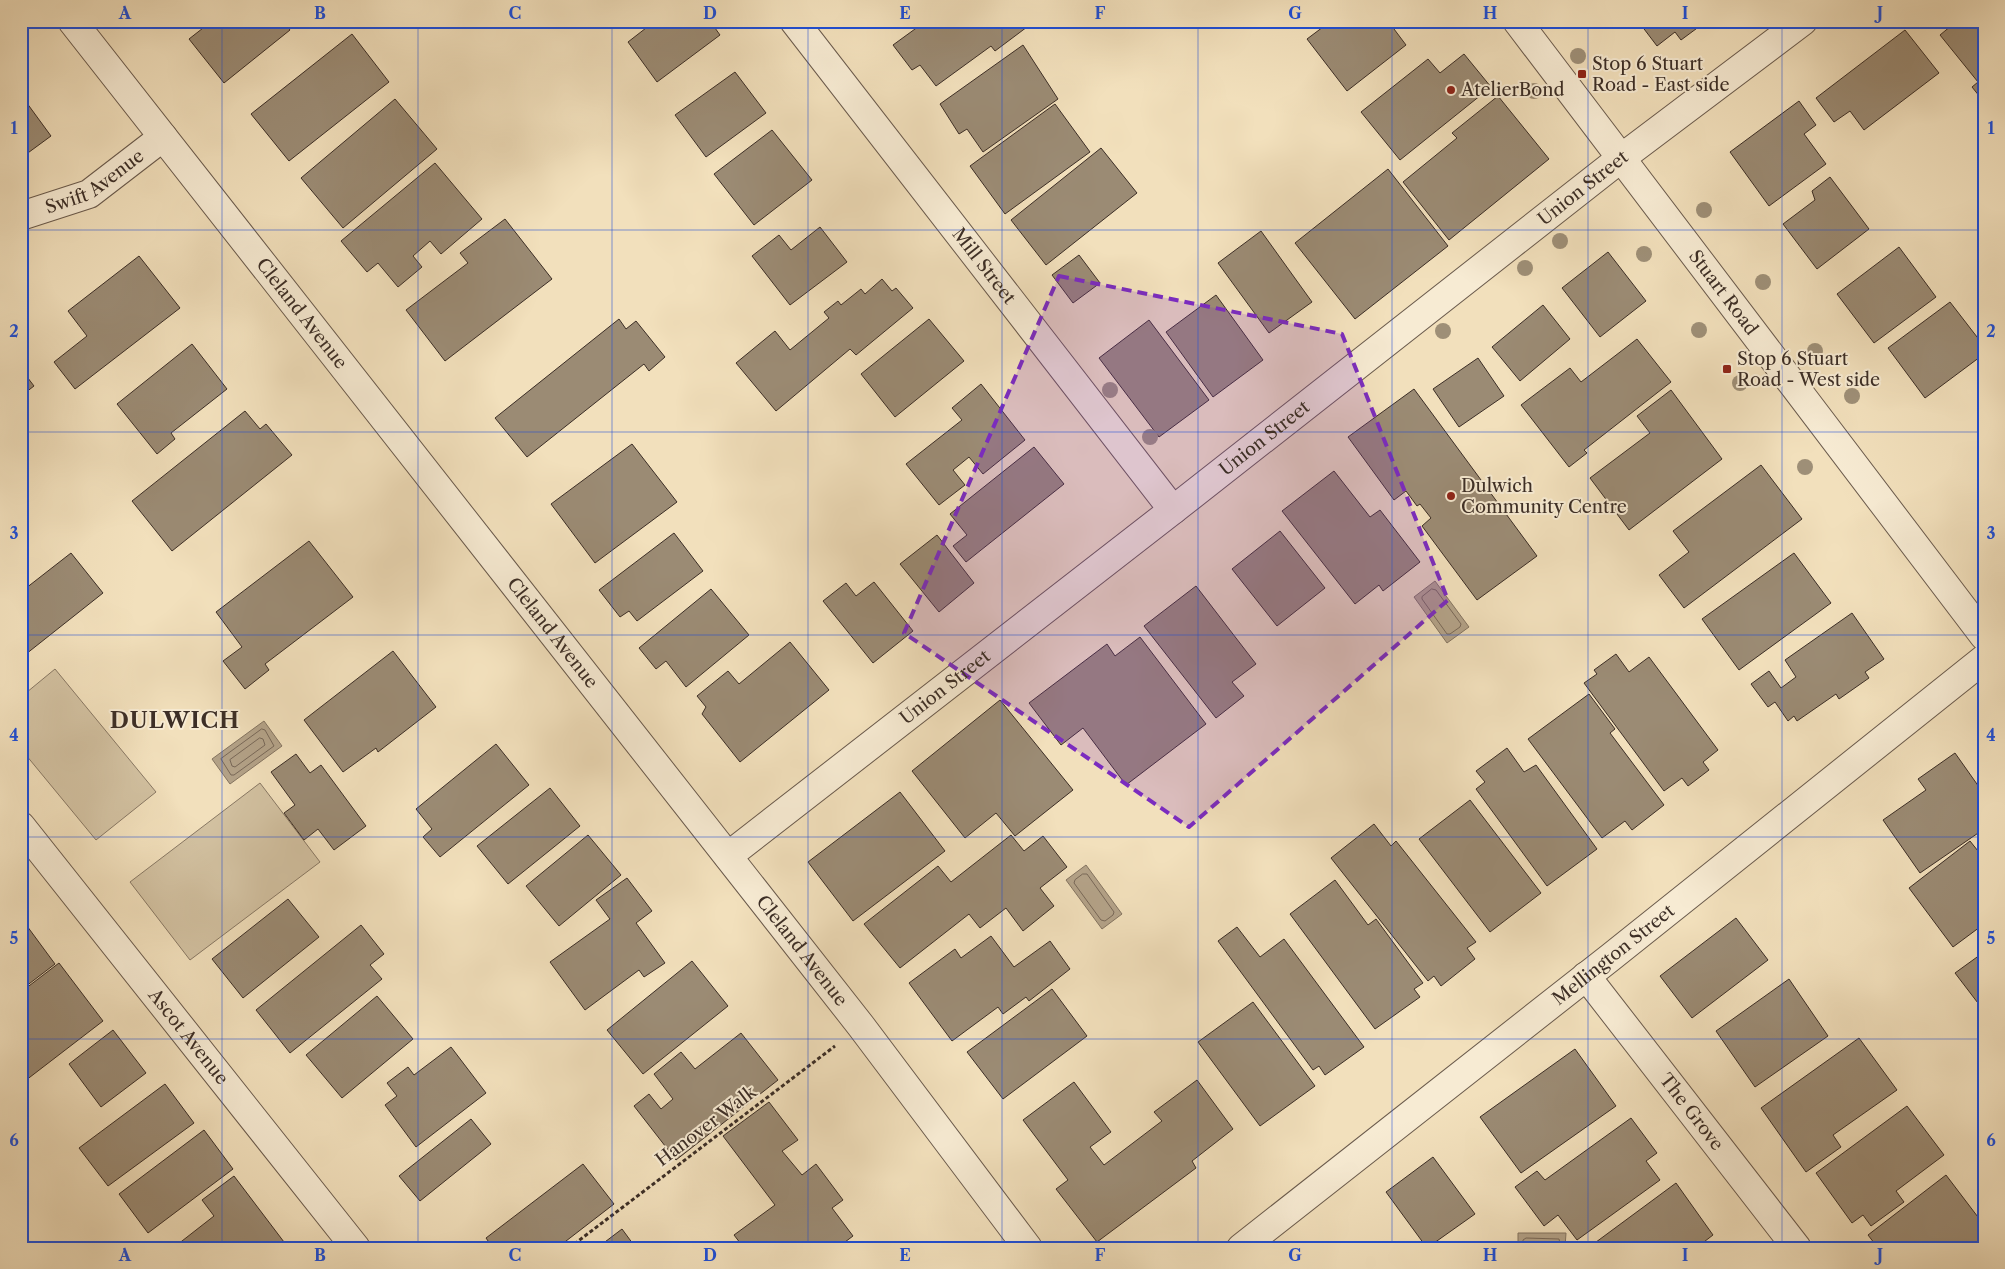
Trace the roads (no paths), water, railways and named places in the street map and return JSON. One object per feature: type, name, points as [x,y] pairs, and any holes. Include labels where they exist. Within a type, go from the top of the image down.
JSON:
[{"type":"street","name":"Cleland Avenue","points":[[72,21],[861,1026],[1028,1248]]},
{"type":"street","name":"Mill Street","points":[[794,21],[1173,510]]},
{"type":"street","name":"Stuart Road","points":[[1517,21],[1984,636]]},
{"type":"street","name":"Union Street","points":[[728,856],[1620,159],[1803,21]]},
{"type":"street","name":"Swift Avenue","points":[[21,216],[89,194],[163,137]]},
{"type":"street","name":"Mellington Street","points":[[1241,1248],[1984,659]]},
{"type":"street","name":"Ascot Avenue","points":[[21,826],[356,1248]]},
{"type":"street","name":"The Grove","points":[[1586,976],[1797,1248]]},
{"type":"water","points":[[1435,581],[1469,627],[1447,643],[1414,597]]},
{"type":"water","points":[[264,721],[282,746],[230,784],[212,759]]},
{"type":"water","points":[[1086,865],[1122,914],[1102,929],[1066,880]]},
{"type":"water","points":[[1518,1233],[1566,1233],[1565,1248],[1518,1248]]},
{"type":"place","name":"Stop 6 Stuart Road - East side","points":[[1582,74]]},
{"type":"place","name":"AtelierBond","points":[[1451,90]]},
{"type":"place","name":"Stop 6 Stuart Road - West side","points":[[1727,369]]},
{"type":"place","name":"Dulwich Community Centre","points":[[1451,496]]},
{"type":"district","name":"DULWICH","points":[[175,720]]}]
